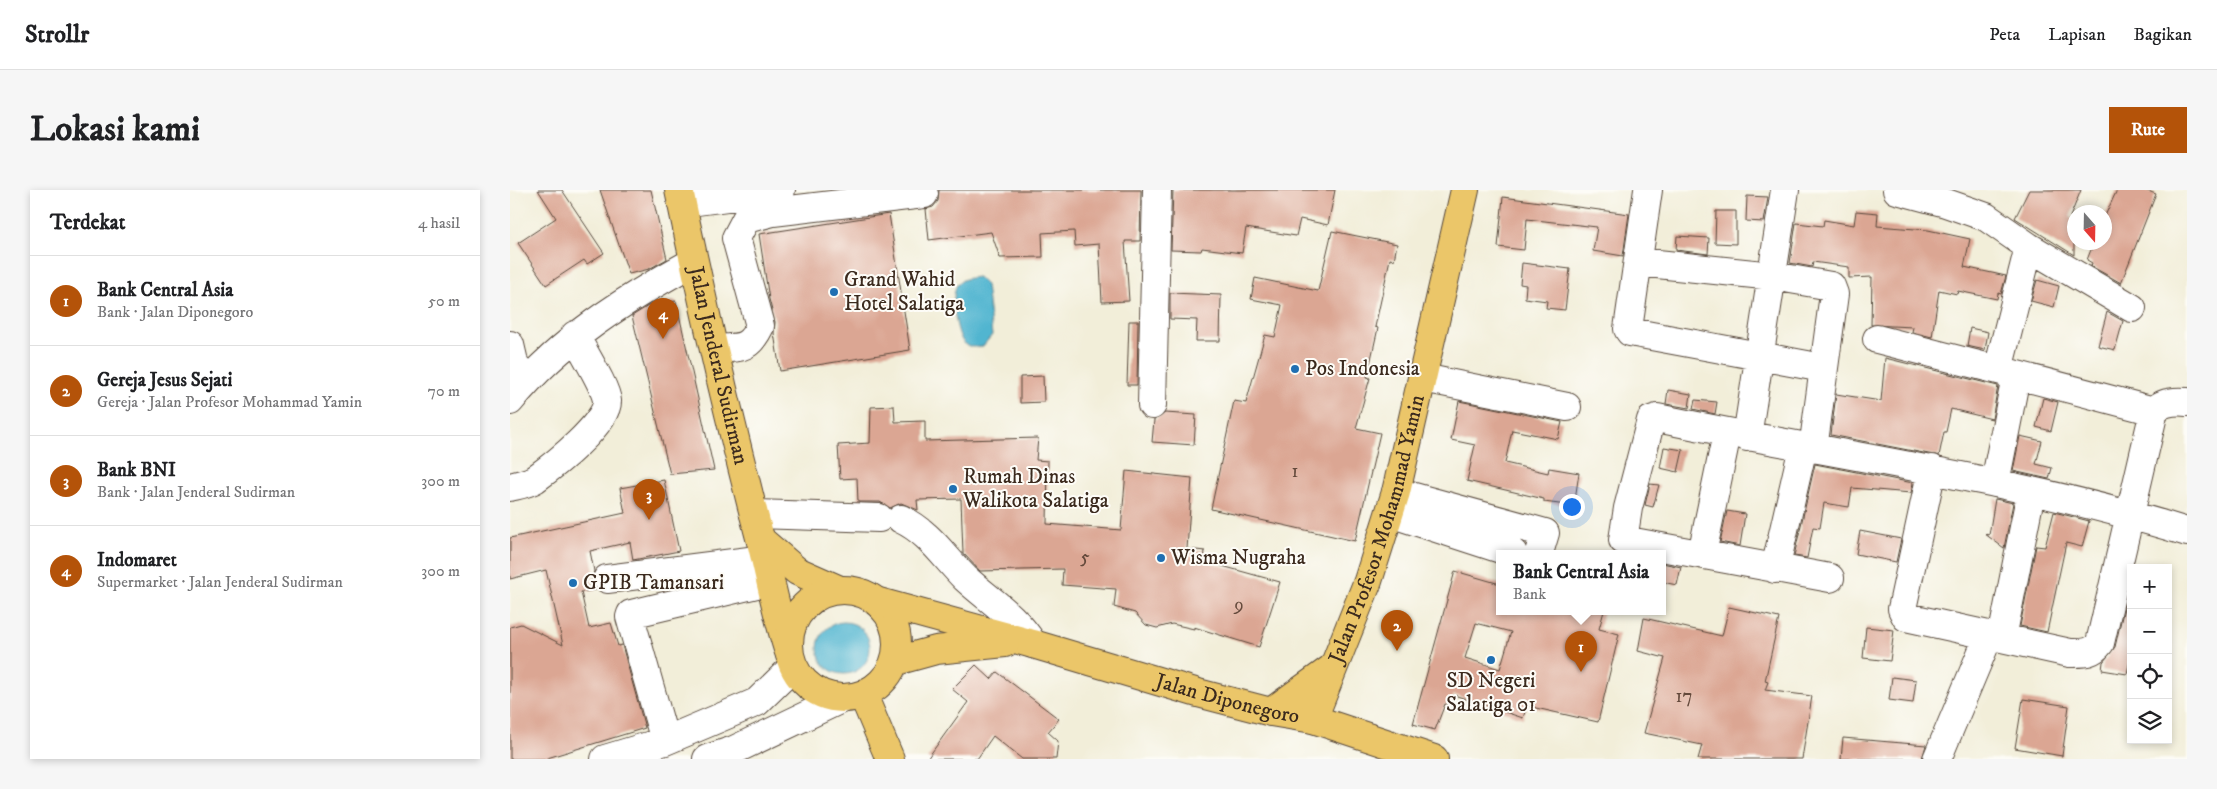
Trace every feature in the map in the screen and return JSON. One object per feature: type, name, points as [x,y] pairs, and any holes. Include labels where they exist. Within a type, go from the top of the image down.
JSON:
[{"type":"main road","name":"Jalan Profesor Mohammad Yamin","points":[[1313,719],[1368,581],[1393,503],[1465,190]]},
{"type":"main road","name":"Jalan Jenderal Sudirman","points":[[680,197],[693,262],[777,616],[791,659]]},
{"type":"main road","points":[[765,560],[798,571],[840,590]]},
{"type":"main road","points":[[840,590],[854,590],[879,602],[890,614],[896,629],[898,645],[896,661],[883,682],[852,697],[826,696],[813,690],[802,680],[791,659],[790,634],[796,617],[807,604],[822,594],[840,590]]},
{"type":"main road","name":"Jalan Diponegoro","points":[[879,602],[1198,693],[1271,712],[1313,719],[1434,759]]},
{"type":"main road","name":"Jalan Diponegoro","points":[[896,661],[936,650],[1027,643]]},
{"type":"main road","points":[[1271,712],[1330,675],[1353,732]]},
{"type":"main road","points":[[852,697],[890,759]]},
{"type":"street","points":[[680,197],[781,190]]},
{"type":"street","points":[[1152,405],[1157,190]]},
{"type":"street","points":[[1648,190],[1628,327],[1630,332],[1760,358],[1823,368]]},
{"type":"street","points":[[1702,554],[1760,358],[1785,190]]},
{"type":"street","points":[[1897,190],[1946,202],[1986,217],[2029,247],[2132,308]]},
{"type":"street","points":[[715,349],[746,346],[753,340],[760,326],[736,238],[746,219],[773,212],[924,194]]},
{"type":"street","points":[[1995,483],[2007,373],[2029,247]]},
{"type":"street","points":[[515,395],[575,335],[631,296],[693,262]]},
{"type":"street","points":[[1638,262],[1773,276],[1829,285],[1833,289],[1823,368],[1808,448],[1775,569]]},
{"type":"street","points":[[510,488],[534,480],[592,431],[602,417],[607,401],[601,384],[575,335]]},
{"type":"street","points":[[1877,339],[2154,411]]},
{"type":"street","points":[[510,345],[515,395]]},
{"type":"street","points":[[1422,378],[1567,407]]},
{"type":"street","points":[[1932,469],[1902,612],[1908,618],[2070,653],[2085,653],[2095,650],[2100,643],[2128,514],[2154,411],[2157,407],[2173,401],[2187,402]]},
{"type":"street","points":[[1830,578],[1624,541],[1622,537],[1651,420],[1658,418],[1737,435],[1932,469],[2128,514],[2187,532]]},
{"type":"street","points":[[1936,759],[1995,637],[2031,492]]},
{"type":"street","points":[[1393,503],[1506,550]]},
{"type":"street","points":[[1393,503],[1545,534],[1540,550]]},
{"type":"street","points":[[754,514],[890,519],[925,535],[967,579],[1007,611],[1021,625],[1027,643]]},
{"type":"street","points":[[607,579],[765,560]]},
{"type":"street","points":[[665,741],[630,617],[632,614],[765,560]]},
{"type":"street","points":[[605,759],[665,741],[757,702],[791,659]]},
{"type":"street","points":[[707,759],[736,754],[852,697]]},
{"type":"water","points":[[978,277],[986,285],[992,335],[983,346],[973,347],[964,343],[961,339],[955,315],[954,297],[957,285],[961,281]]},
{"type":"water","points":[[844,622],[858,626],[866,634],[870,648],[866,662],[858,670],[844,674],[830,670],[822,662],[818,648],[822,634],[830,626]]},
{"type":"building","points":[[538,190],[562,190],[604,253],[587,264],[584,260],[546,285],[518,243],[556,218]]},
{"type":"building","points":[[600,190],[651,190],[667,259],[649,269],[629,274]]},
{"type":"building","points":[[939,190],[1141,190],[1140,241],[1125,241],[1129,301],[1102,302],[1099,244],[1075,246],[1074,231],[1042,233],[1043,257],[1000,258],[991,232],[929,240],[926,209],[933,207],[938,201]]},
{"type":"building","points":[[1173,190],[1335,190],[1328,225],[1300,219],[1296,236],[1246,228],[1242,253],[1202,248],[1201,251],[1171,250]]},
{"type":"building","points":[[2029,190],[2081,190],[2075,205],[2067,205],[2067,250],[2074,250],[2074,255],[2015,218]]},
{"type":"building","points":[[2117,190],[2145,190],[2156,194],[2121,283],[2091,266],[2092,263],[2087,260],[2091,250],[2112,250],[2112,205],[2110,205]]},
{"type":"building","points":[[1747,196],[1768,197],[1764,222],[1746,221]]},
{"type":"building","points":[[1503,197],[1629,214],[1623,256],[1593,251],[1597,227],[1527,219],[1524,250],[1498,247]]},
{"type":"building","points":[[1716,211],[1736,211],[1736,244],[1715,243]]},
{"type":"building","points":[[1856,211],[1878,213],[1877,226],[1928,230],[1970,239],[1964,267],[2006,276],[2001,294],[1998,293],[1997,299],[1958,291],[1957,294],[1939,290],[1932,337],[1912,332],[1913,327],[1871,325],[1872,277],[1849,278],[1849,267],[1813,262],[1812,267],[1790,263],[1796,223],[1823,226],[1824,220],[1854,225]]},
{"type":"building","name":"Grand Wahid Hotel Salatiga","points":[[889,214],[910,350],[780,371],[774,333],[775,322],[769,299],[759,234]]},
{"type":"building","points":[[1332,231],[1397,244],[1394,260],[1390,259],[1375,327],[1378,328],[1367,377],[1370,378],[1356,428],[1380,433],[1355,541],[1211,509],[1234,401],[1246,403],[1265,335],[1275,337],[1282,305],[1251,299],[1255,278],[1318,291]]},
{"type":"building","points":[[1677,236],[1709,238],[1708,254],[1676,250]]},
{"type":"building","points":[[1522,263],[1570,269],[1565,310],[1546,308],[1547,301],[1525,298],[1526,285],[1520,284]]},
{"type":"building","points":[[2037,280],[2059,286],[2054,307],[2031,301]]},
{"type":"building","points":[[1170,293],[1221,295],[1220,341],[1196,341],[1197,320],[1170,319]]},
{"type":"building","points":[[676,301],[714,470],[670,474],[632,316],[648,306]]},
{"type":"building","points":[[2107,312],[2123,321],[2115,350],[2098,346]]},
{"type":"building","points":[[1129,321],[1138,321],[1137,385],[1127,385]]},
{"type":"building","points":[[1970,328],[1988,332],[1985,350],[1967,346]]},
{"type":"building","points":[[1885,358],[1998,386],[1992,419],[1951,409],[1939,456],[1831,435],[1836,394],[1881,401]]},
{"type":"building","points":[[1043,376],[1044,402],[1020,403],[1020,377]]},
{"type":"building","points":[[1668,390],[1691,394],[1689,408],[1666,404]]},
{"type":"building","points":[[2043,398],[2058,402],[2051,431],[2036,427]]},
{"type":"building","points":[[1695,400],[1717,402],[1715,414],[1693,409]]},
{"type":"building","points":[[1459,401],[1562,422],[1558,439],[1512,430],[1505,463],[1548,473],[1549,468],[1579,473],[1574,506],[1544,502],[1544,499],[1467,481],[1475,445],[1451,440]]},
{"type":"building","points":[[894,406],[895,422],[925,421],[925,441],[1038,438],[1036,460],[1048,461],[1047,524],[1121,530],[1126,471],[1192,478],[1187,549],[1205,551],[1204,561],[1280,582],[1259,647],[1194,627],[1194,629],[1172,624],[1157,628],[1146,625],[1135,613],[1114,607],[1116,589],[1062,585],[1063,569],[980,571],[963,553],[961,499],[917,500],[918,510],[901,503],[890,508],[880,502],[858,502],[857,478],[840,479],[838,445],[870,443],[871,407]]},
{"type":"building","points":[[1165,413],[1196,415],[1194,445],[1152,442],[1154,420]]},
{"type":"building","points":[[2020,436],[2042,441],[2036,464],[2052,468],[2049,479],[2013,471]]},
{"type":"building","points":[[1664,447],[1683,450],[1678,472],[1660,468]]},
{"type":"building","points":[[1815,464],[1913,483],[1911,493],[1852,488],[1849,507],[1824,503],[1820,528],[1813,527],[1807,558],[1794,556]]},
{"type":"building","points":[[664,480],[679,551],[633,560],[630,542],[590,551],[594,571],[592,581],[596,590],[581,592],[589,628],[611,623],[618,646],[622,645],[645,728],[544,759],[510,759],[510,627],[521,624],[563,645],[546,570],[510,579],[510,538],[625,513],[620,488]]},
{"type":"building","points":[[1650,484],[1659,485],[1653,507],[1645,505]]},
{"type":"building","points":[[1995,499],[2013,503],[2004,548],[1985,534],[1989,535]]},
{"type":"building","points":[[1727,511],[1745,514],[1740,546],[1720,542]]},
{"type":"building","points":[[2054,512],[2089,521],[2082,547],[2066,543],[2047,632],[2020,626],[2036,546],[2045,547]]},
{"type":"building","points":[[1860,531],[1901,539],[1896,562],[1856,554]]},
{"type":"building","points":[[1666,564],[1681,567],[1677,585],[1666,583]]},
{"type":"building","name":"SD Negeri Salatiga 01","points":[[1455,571],[1496,583],[1496,615],[1603,615],[1599,629],[1619,634],[1598,722],[1527,706],[1523,718],[1454,695],[1450,705],[1445,704],[1435,730],[1413,724]],"holes":[[[1476,623],[1511,632],[1500,669],[1465,658]]]},
{"type":"building","points":[[2127,594],[2127,674],[2102,670],[2103,662],[2115,647]]},
{"type":"building","points":[[1729,607],[1779,618],[1765,681],[1768,682],[1765,690],[1812,696],[1802,759],[1698,759],[1702,745],[1644,733],[1665,658],[1638,651],[1644,618],[1722,636]]},
{"type":"building","points":[[1866,627],[1894,630],[1890,661],[1863,658]]},
{"type":"building","points":[[976,665],[991,679],[997,672],[1059,719],[1048,732],[1058,741],[1056,759],[1022,759],[993,736],[977,759],[927,759],[968,702],[952,689]]},
{"type":"building","points":[[1892,677],[1916,680],[1913,703],[1889,700]]},
{"type":"building","points":[[2023,699],[2069,706],[2062,756],[2015,748]]},
{"type":"building","points":[[1843,738],[1926,745],[1922,759],[1841,759]]},
{"type":"place","name":"Grand Wahid Hotel Salatiga","points":[[834,292]]},
{"type":"place","name":"Indomaret","points":[[663,339]]},
{"type":"place","name":"Pos Indonesia","points":[[1295,369]]},
{"type":"place","name":"Rumah Dinas Walikota Salatiga","points":[[953,489]]},
{"type":"place","name":"Bank BNI","points":[[649,520]]},
{"type":"place","name":"Wisma Nugraha","points":[[1161,558]]},
{"type":"place","name":"GPIB Tamansari","points":[[573,583]]},
{"type":"place","name":"Gereja Jesus Sejati","points":[[1397,651]]},
{"type":"place","name":"SD Negeri Salatiga 01","points":[[1491,660]]},
{"type":"place","name":"Bank Central Asia","points":[[1581,672]]}]
